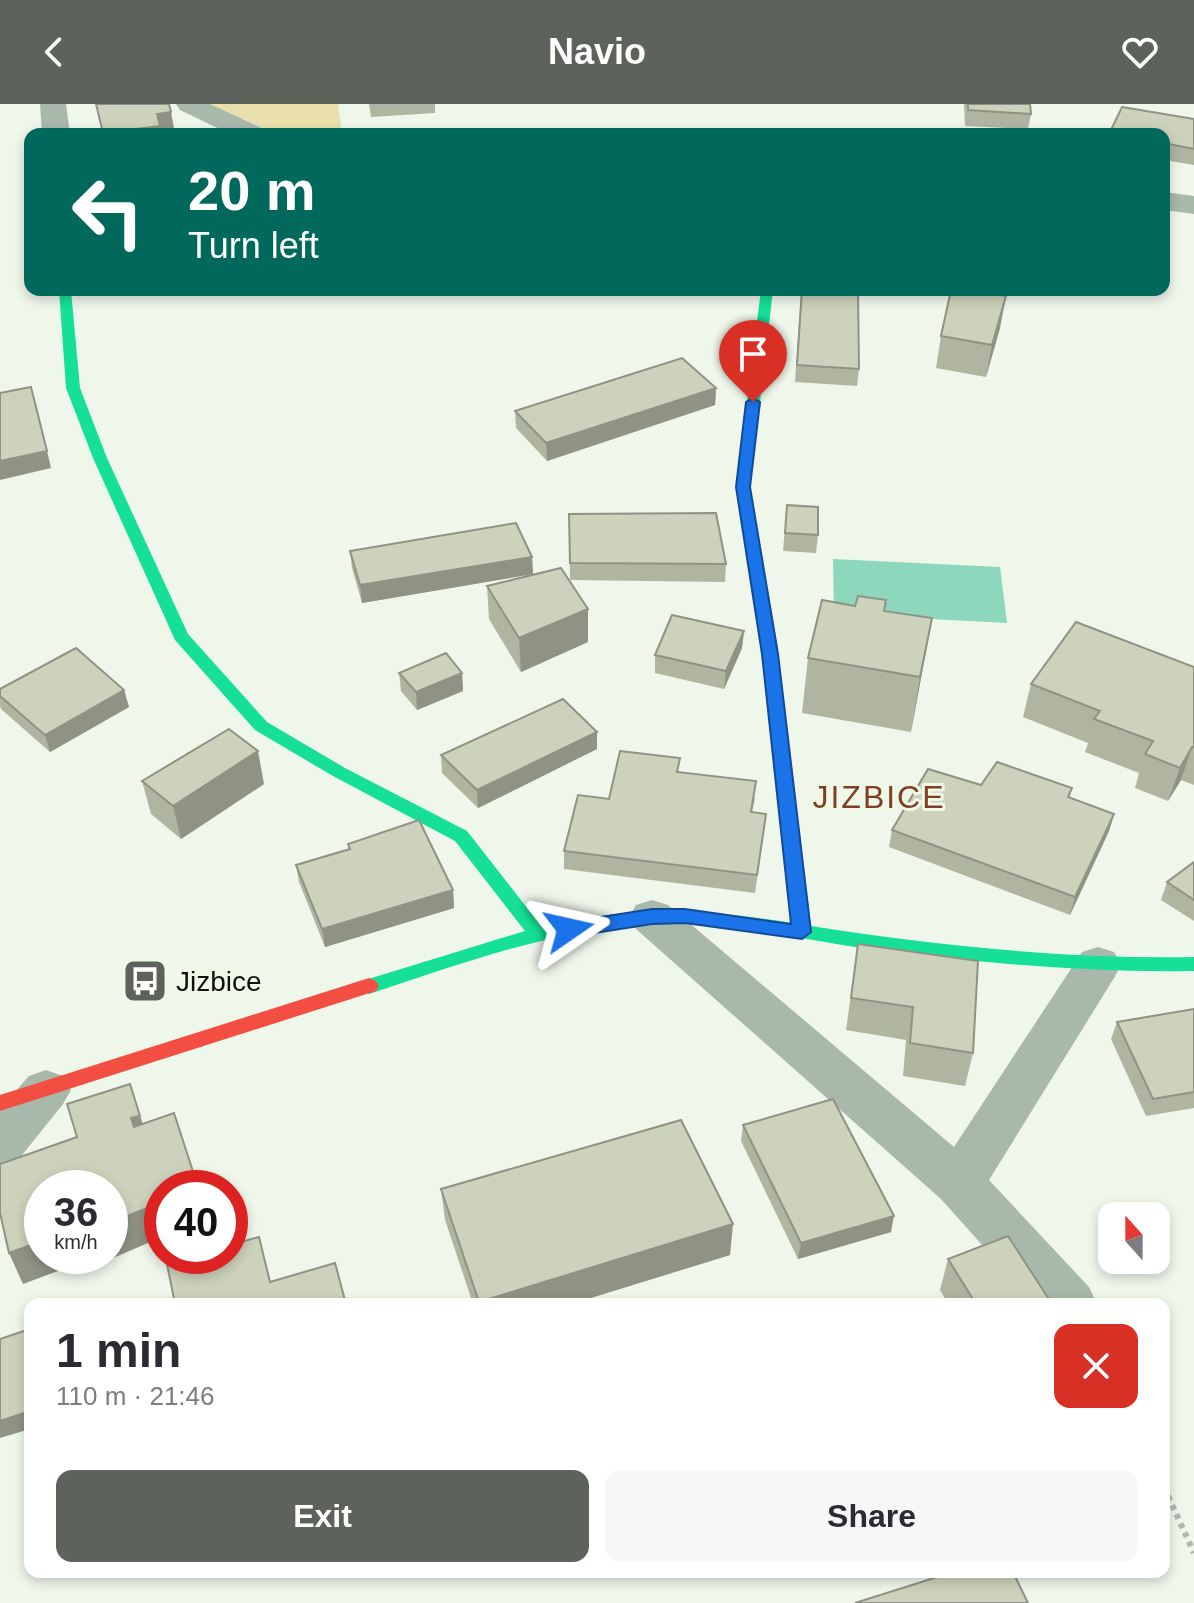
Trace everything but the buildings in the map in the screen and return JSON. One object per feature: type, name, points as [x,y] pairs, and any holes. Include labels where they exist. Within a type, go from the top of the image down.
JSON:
[{"type":"street","points":[[53,104],[55,128]]},
{"type":"street","points":[[189,104],[239,128]]},
{"type":"street","points":[[1170,202],[1194,205]]},
{"type":"street","points":[[65,296],[73,388],[100,458],[181,636],[261,726],[339,772],[461,836],[539,936]]},
{"type":"street","points":[[766,296],[743,487],[770,654],[802,932]]},
{"type":"street","points":[[652,917],[959,1183],[1064,1298]]},
{"type":"street","points":[[0,1103],[344,993],[539,936],[598,923],[652,917],[720,919],[951,953],[1098,965],[1194,964]]},
{"type":"street","points":[[959,1183],[1098,965]]},
{"type":"street","points":[[0,1145],[46,1090]]},
{"type":"path","points":[[1170,1500],[1194,1553]]},
{"type":"shaded area","points":[[209,104],[338,104],[341,128],[263,128]]},
{"type":"shaded area","points":[[833,559],[1000,567],[1007,623],[834,614]]},
{"type":"traffic: fast","points":[[65,296],[73,388],[100,458],[181,636],[261,726],[339,772],[461,836],[539,936]]},
{"type":"traffic: fast","points":[[766,296],[743,487],[770,654],[802,932]]},
{"type":"traffic: fast","points":[[369,986],[547,933],[584,925],[657,917],[728,921],[888,944],[1019,958],[1106,964],[1194,964]]},
{"type":"traffic: jam","points":[[0,1103],[369,986]]},
{"type":"place","name":"Jizbice","points":[[145,981]]},
{"type":"district","name":"JIZBICE","points":[[879,797]]},
{"type":"route","points":[[569,929],[598,923],[685,916],[802,932],[770,654],[743,487],[753,402]]}]
